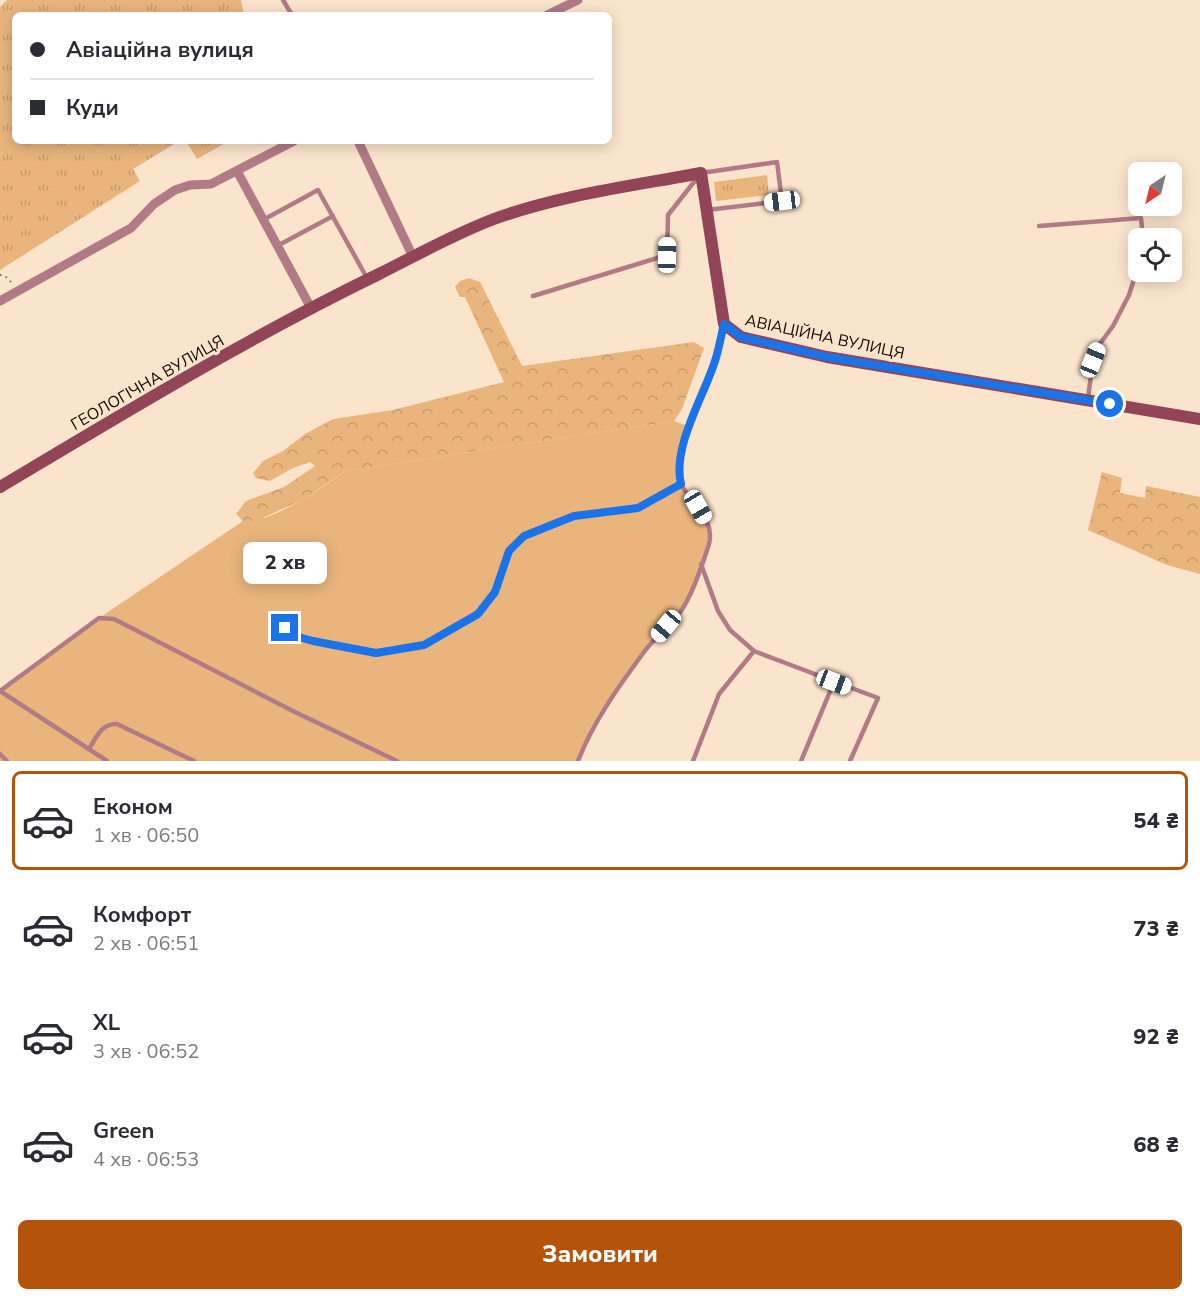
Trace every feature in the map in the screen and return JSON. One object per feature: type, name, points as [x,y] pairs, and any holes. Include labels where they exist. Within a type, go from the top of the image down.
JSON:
[{"type":"street","points":[[553,12],[578,0]]},
{"type":"street","points":[[0,301],[131,228],[154,204],[175,190],[190,185],[211,183],[288,144]]},
{"type":"street","points":[[359,144],[413,257]]},
{"type":"street","points":[[237,171],[311,308],[494,219],[558,200],[701,173]]},
{"type":"street","name":"АВІАЦІЙНА ВУЛИЦЯ","points":[[701,173],[724,324],[741,337],[827,357],[1200,418]]},
{"type":"street","name":"ГЕОЛОГІЧНА ВУЛИЦЯ","points":[[0,487],[134,407],[311,308]]},
{"type":"lane","points":[[533,296],[667,255],[668,215],[701,173],[777,162],[782,201],[707,210]]},
{"type":"lane","points":[[263,220],[318,190],[368,279]]},
{"type":"lane","points":[[278,246],[333,216]]},
{"type":"lane","points":[[1039,226],[1141,218],[1142,228]]},
{"type":"lane","points":[[1088,400],[1093,360],[1099,345],[1113,326],[1129,295],[1133,282]]},
{"type":"lane","points":[[578,761],[600,718],[624,680],[645,650],[681,611],[701,564],[710,532],[698,507],[681,484],[678,472],[685,442],[716,360],[724,324]]},
{"type":"lane","points":[[275,620],[295,636],[331,646],[376,653],[424,645],[478,614],[495,592],[509,551],[524,536],[574,516],[638,508],[681,484]]},
{"type":"lane","points":[[701,564],[718,611],[730,630],[754,651],[878,698],[850,761]]},
{"type":"lane","points":[[107,761],[0,691],[99,618],[114,619],[293,711],[397,761]]},
{"type":"lane","points":[[693,761],[719,694],[754,651]]},
{"type":"lane","points":[[801,761],[834,682]]},
{"type":"lane","points":[[89,749],[103,727],[111,723],[194,761]]},
{"type":"lane","points":[[0,754],[7,761]]},
{"type":"path","points":[[0,275],[5,276],[19,290]]},
{"type":"green space","points":[[7,0],[241,0],[243,12],[12,12],[12,144],[174,144],[133,169],[140,181],[0,270],[0,7]]},
{"type":"green space","points":[[188,144],[224,144],[197,159]]},
{"type":"green space","points":[[767,175],[769,195],[716,201],[714,182]]},
{"type":"green space","points":[[469,278],[480,282],[522,366],[694,342],[704,348],[682,409],[674,421],[346,471],[302,500],[254,522],[243,521],[236,514],[246,501],[284,487],[315,466],[310,462],[293,468],[270,481],[256,478],[253,473],[263,461],[333,419],[393,410],[504,382],[465,297],[460,297],[455,287],[460,281]]},
{"type":"green space","points":[[674,421],[690,427],[678,472],[681,485],[698,507],[710,532],[701,564],[681,611],[645,650],[600,718],[578,761],[0,761],[0,691],[99,618],[243,521],[255,520],[282,511],[346,471]]},
{"type":"green space","points":[[1102,472],[1122,478],[1120,493],[1145,498],[1146,486],[1200,497],[1200,574],[1167,565],[1088,530]]},
{"type":"route","points":[[285,628],[295,636],[331,646],[376,653],[424,645],[478,614],[495,592],[509,551],[524,536],[574,516],[638,508],[681,484],[678,472],[685,442],[716,360],[724,324],[741,337],[827,357],[1110,404]]}]
